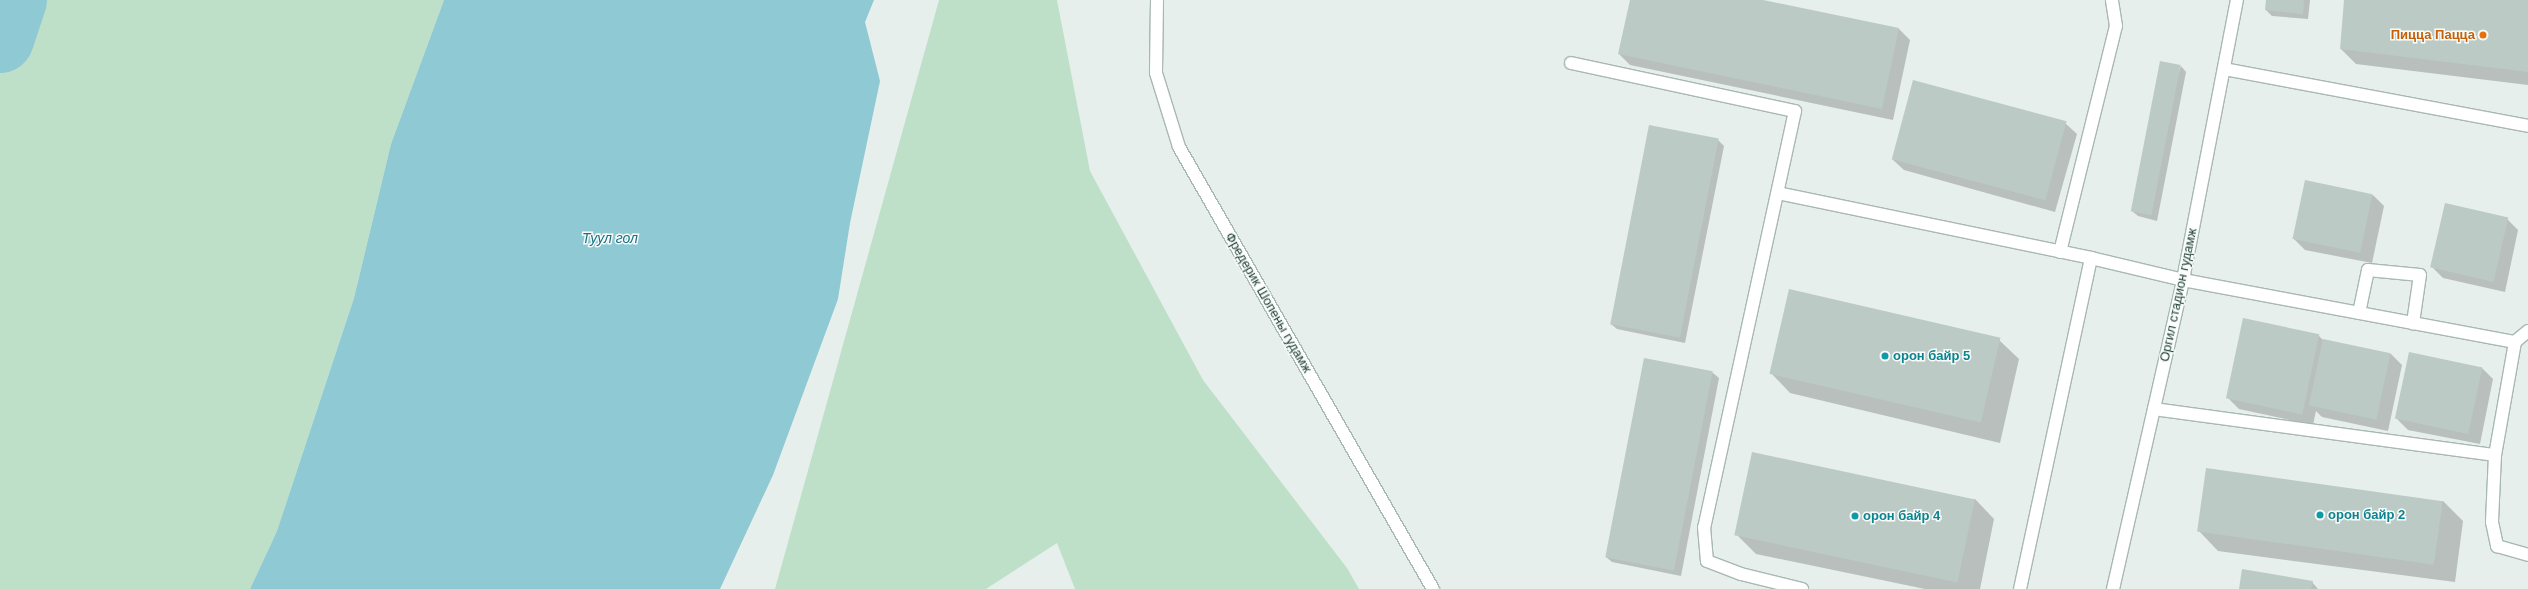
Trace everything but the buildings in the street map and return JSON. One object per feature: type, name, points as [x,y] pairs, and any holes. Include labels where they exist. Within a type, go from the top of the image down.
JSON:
[{"type":"street","name":"Фредерик Шопены гудамж","points":[[1157,0],[1156,73],[1179,146],[1433,589]]},
{"type":"street","points":[[2060,252],[2116,26],[2112,0]]},
{"type":"street","name":"Оргил стадион гудамж","points":[[2113,589],[2183,280],[2237,0]]},
{"type":"street","points":[[1571,64],[1795,111],[1704,527],[1707,561],[1741,574],[1802,589]]},
{"type":"street","points":[[2224,69],[2528,126]]},
{"type":"street","points":[[1778,193],[2091,258],[2183,280],[2515,342]]},
{"type":"street","points":[[2020,589],[2091,258]]},
{"type":"street","points":[[2359,313],[2368,270],[2420,275],[2413,323]]},
{"type":"street","points":[[2528,330],[2515,342],[2495,455],[2492,522],[2497,546],[2528,555]]},
{"type":"street","points":[[2154,409],[2495,455]]},
{"type":"green space","points":[[0,0],[444,0],[391,144],[354,298],[277,531],[250,589],[0,589]]},
{"type":"green space","points":[[939,0],[1057,0],[1090,171],[1203,380],[1347,568],[1359,589],[1075,589],[1057,543],[986,589],[775,589]]},
{"type":"water","name":"Туул гол","points":[[444,0],[874,0],[865,22],[880,81],[850,223],[838,299],[773,475],[720,589],[250,589],[277,531],[354,298],[391,144]]},
{"type":"waterway","name":"Туул гол","points":[[0,39],[13,0]]},
{"type":"place","name":"Пицца Пацца","points":[[2483,35]]},
{"type":"place","name":"орон байр 5","points":[[1885,356]]},
{"type":"place","name":"орон байр 2","points":[[2320,515]]},
{"type":"place","name":"орон байр 4","points":[[1855,516]]}]
